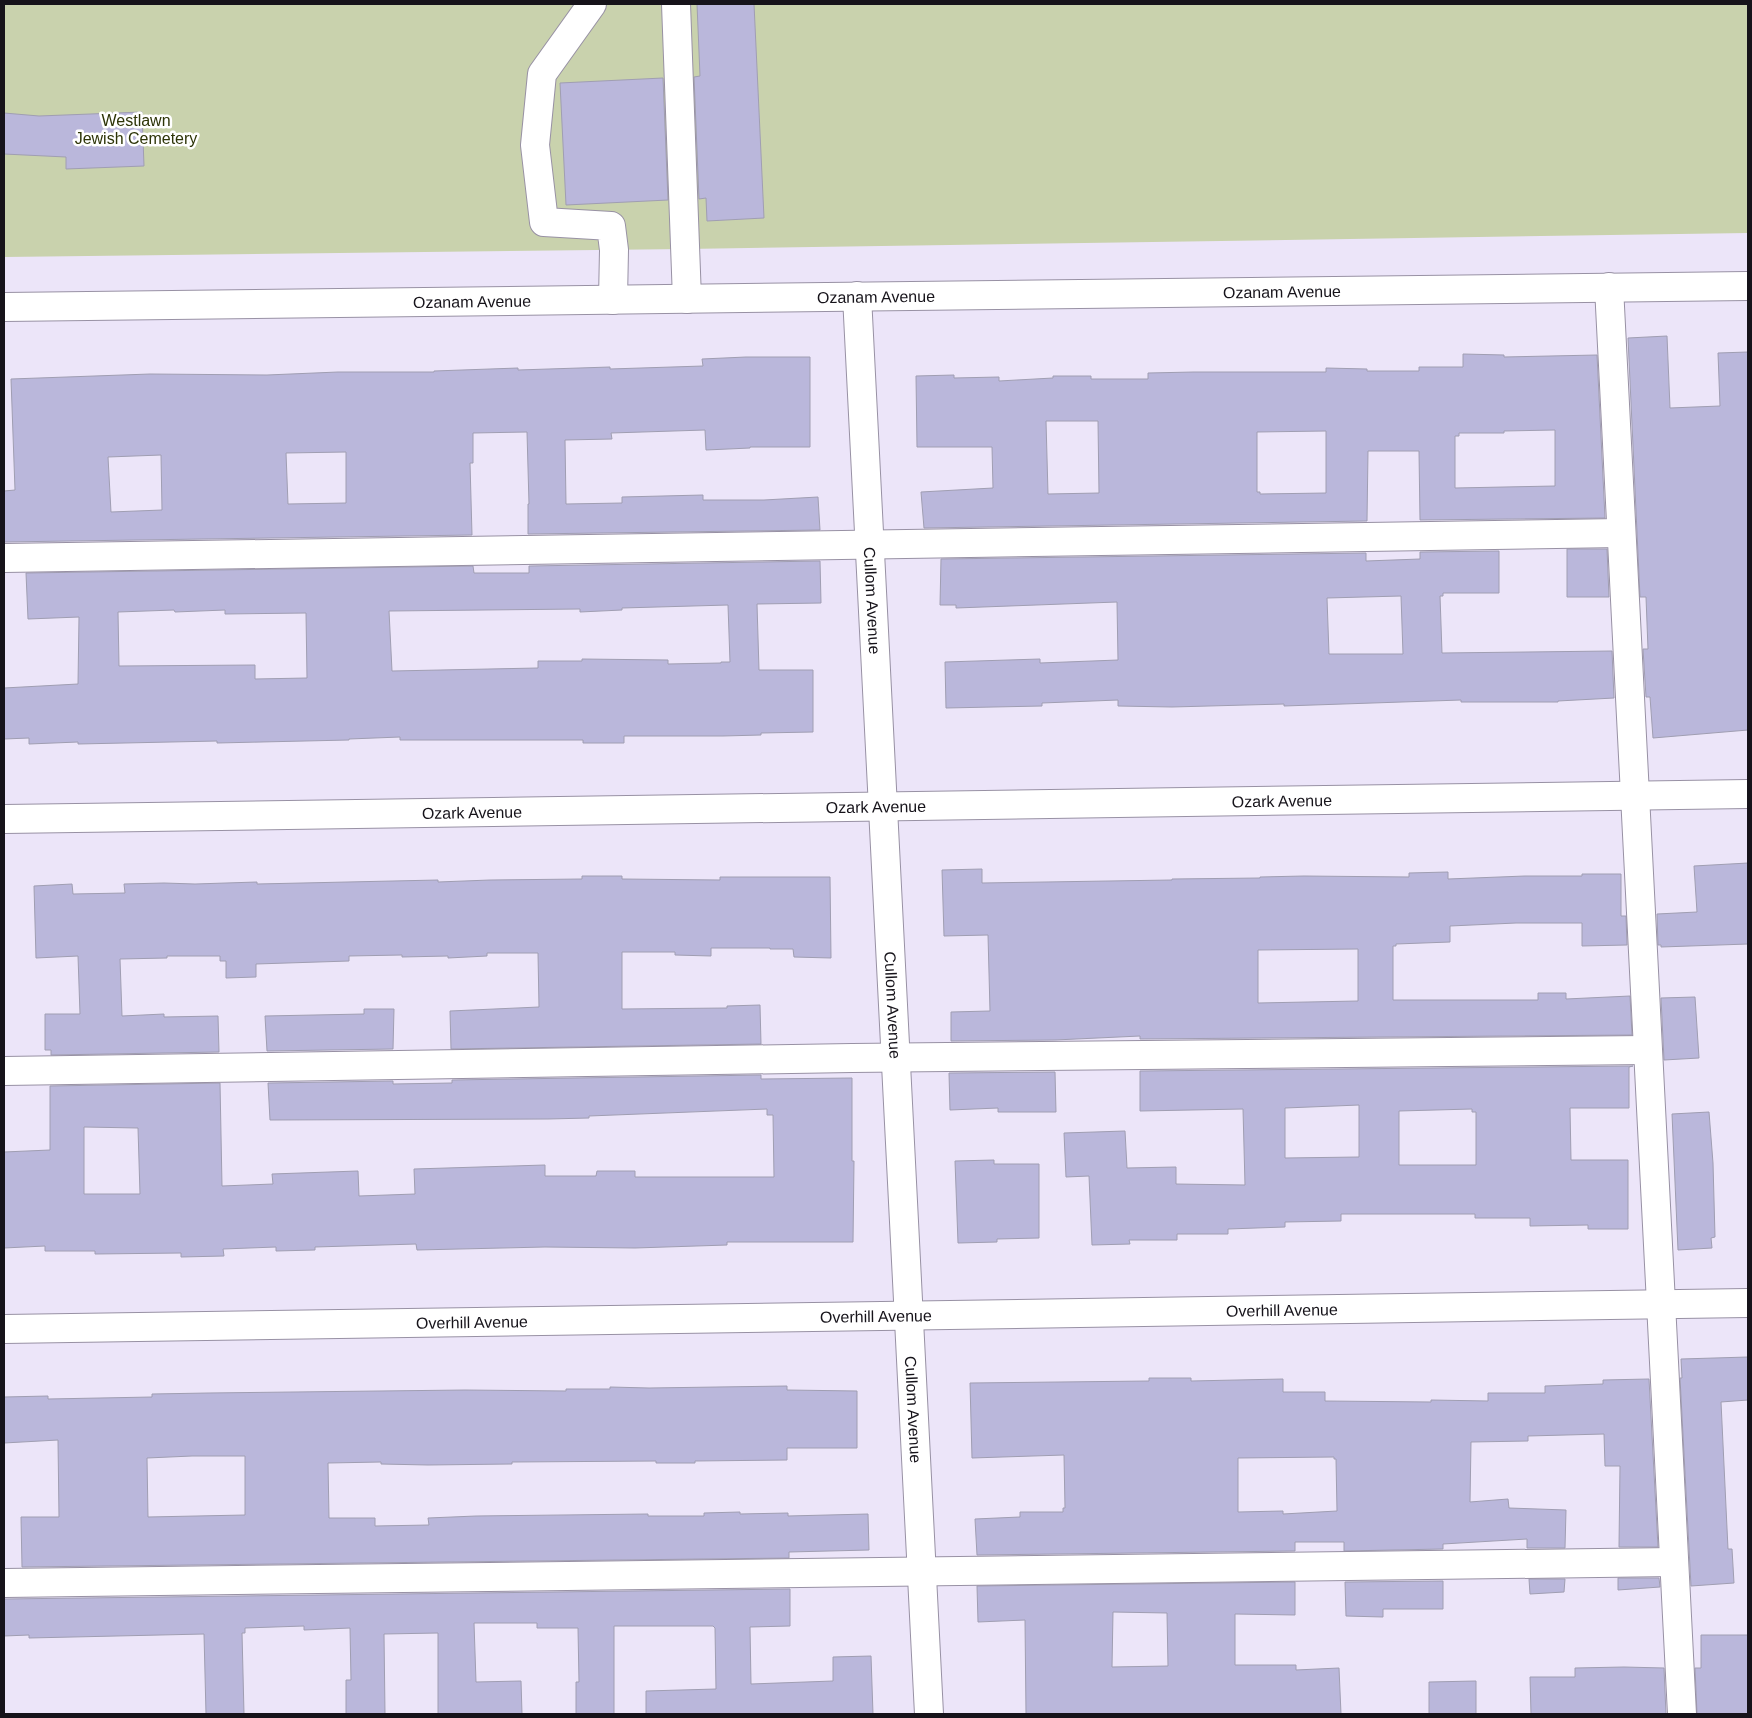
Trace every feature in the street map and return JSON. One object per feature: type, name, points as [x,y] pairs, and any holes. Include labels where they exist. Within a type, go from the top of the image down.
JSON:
[{"type":"street","points":[[592,4],[542,74],[535,145],[544,222],[611,226],[614,250],[613,300]]},
{"type":"street","points":[[676,4],[687,299]]},
{"type":"street","name":"Ozanam Avenue","points":[[4,307],[1748,286]]},
{"type":"street","points":[[1609,288],[1682,1714]]},
{"type":"street","name":"Cullom Avenue","points":[[857,296],[929,1714]]},
{"type":"street","points":[[4,558],[1621,533]]},
{"type":"street","name":"Ozark Avenue","points":[[4,819],[1748,794]]},
{"type":"street","points":[[4,1071],[896,1058],[1648,1050]]},
{"type":"street","name":"Overhill Avenue","points":[[4,1329],[1748,1303]]},
{"type":"street","points":[[4,1583],[1674,1562]]},
{"type":"green space","name":"Westlawn Jewish Cemetery","points":[[4,4],[1748,4],[1748,233],[4,257]]},
{"type":"building","points":[[697,4],[754,4],[764,218],[707,221],[706,198],[699,199],[694,77],[700,76]]},
{"type":"building","points":[[663,78],[668,200],[566,205],[560,83]]},
{"type":"building","points":[[142,112],[144,166],[66,169],[66,157],[4,154],[4,113],[39,116]]},
{"type":"building","points":[[1667,336],[1670,408],[1720,406],[1718,353],[1748,352],[1748,730],[1653,738],[1650,697],[1646,697],[1643,649],[1648,649],[1646,597],[1640,597],[1628,338]]},
{"type":"building","points":[[1463,354],[1504,355],[1504,357],[1597,355],[1605,518],[1420,520],[1419,451],[1368,451],[1367,521],[924,528],[921,492],[993,488],[992,447],[917,447],[916,376],[954,375],[954,378],[999,377],[999,381],[1053,378],[1053,376],[1091,376],[1091,379],[1148,379],[1148,373],[1326,372],[1326,368],[1367,369],[1367,371],[1419,371],[1419,367],[1463,367]],"holes":[[[1046,421],[1098,421],[1099,493],[1048,494]],[[1555,430],[1555,486],[1455,488],[1455,436],[1459,436],[1459,433],[1504,433],[1504,431]],[[1326,431],[1326,493],[1260,494],[1260,492],[1257,492],[1257,432]]]},
{"type":"building","points":[[810,357],[810,447],[750,447],[706,450],[705,430],[611,433],[612,439],[565,440],[566,504],[622,503],[622,497],[703,495],[703,500],[764,500],[818,497],[820,530],[528,534],[527,432],[473,433],[473,463],[470,463],[472,535],[4,542],[4,491],[15,490],[11,379],[150,374],[267,375],[338,372],[434,372],[518,368],[518,370],[610,367],[610,369],[703,366],[702,359]],"holes":[[[346,452],[346,503],[288,504],[286,453]],[[161,455],[162,510],[111,512],[108,457]]]},
{"type":"building","points":[[1567,549],[1607,549],[1609,597],[1567,597]]},
{"type":"building","points":[[1499,551],[1499,593],[1443,593],[1443,596],[1440,596],[1442,653],[1612,651],[1614,698],[1558,702],[1461,702],[1461,700],[1284,706],[1284,704],[1172,707],[1118,706],[1118,700],[1042,703],[1042,706],[946,708],[945,662],[1040,659],[1040,663],[1118,660],[1117,602],[956,608],[956,605],[940,605],[941,559],[1366,553],[1366,561],[1420,559],[1420,552]],"holes":[[[1401,596],[1403,654],[1329,654],[1327,598]]]},
{"type":"building","points":[[820,561],[821,603],[757,604],[759,670],[813,670],[813,732],[723,736],[624,736],[624,743],[583,743],[583,740],[400,740],[400,737],[217,743],[217,741],[29,744],[29,738],[4,739],[4,688],[78,684],[79,617],[28,619],[26,573],[473,566],[474,573],[529,573],[529,566]],"holes":[[[728,605],[730,662],[668,664],[668,660],[582,659],[582,661],[538,661],[538,668],[392,671],[389,611],[580,609],[580,612],[622,610],[622,608]],[[174,610],[175,612],[225,610],[225,614],[306,613],[307,678],[255,679],[255,665],[119,666],[118,612]]]},
{"type":"building","points":[[1748,863],[1748,944],[1661,947],[1661,945],[1658,945],[1657,914],[1697,912],[1694,866]]},
{"type":"building","points":[[982,869],[982,883],[1304,876],[1409,877],[1409,873],[1448,872],[1448,879],[1621,874],[1621,916],[1626,916],[1627,945],[1582,946],[1582,923],[1450,926],[1450,942],[1396,944],[1396,946],[1393,946],[1393,1000],[1538,1000],[1538,993],[1566,993],[1566,999],[1630,996],[1632,1035],[1140,1039],[1140,1036],[1055,1040],[951,1041],[951,1012],[990,1011],[988,935],[944,936],[942,870]],"holes":[[[1358,949],[1358,1001],[1258,1003],[1258,950]]]},
{"type":"building","points":[[582,876],[622,876],[622,879],[720,880],[720,877],[830,877],[831,958],[794,957],[793,949],[770,948],[711,948],[711,956],[675,955],[675,952],[622,952],[622,1009],[727,1008],[727,1006],[760,1005],[761,1044],[451,1049],[450,1011],[539,1007],[538,953],[487,953],[487,956],[448,958],[448,956],[402,957],[402,955],[349,956],[349,961],[256,964],[256,977],[226,978],[226,961],[220,961],[220,956],[167,956],[167,958],[120,959],[122,1016],[164,1014],[164,1017],[218,1016],[219,1052],[51,1055],[51,1050],[45,1050],[45,1014],[80,1014],[78,956],[36,958],[34,886],[72,884],[73,894],[125,893],[124,884],[257,882],[257,884],[438,880],[438,882],[582,879]]},
{"type":"building","points":[[1695,997],[1699,1058],[1664,1060],[1661,998]]},
{"type":"building","points":[[364,1009],[394,1009],[393,1049],[267,1051],[265,1016],[364,1014]]},
{"type":"building","points":[[1633,1066],[1629,1067],[1629,1108],[1570,1108],[1571,1160],[1628,1160],[1628,1229],[1588,1229],[1588,1225],[1530,1226],[1530,1218],[1475,1218],[1475,1214],[1341,1214],[1341,1221],[1285,1222],[1285,1227],[1228,1229],[1228,1234],[1177,1234],[1177,1240],[1129,1240],[1130,1244],[1092,1245],[1089,1176],[1066,1177],[1064,1133],[1125,1131],[1127,1168],[1176,1167],[1176,1184],[1245,1185],[1243,1109],[1140,1111],[1140,1071]],"holes":[[[1359,1105],[1359,1157],[1285,1158],[1285,1108]],[[1472,1109],[1472,1112],[1476,1112],[1476,1165],[1399,1165],[1399,1111]]]},
{"type":"building","points":[[1055,1072],[1056,1112],[998,1112],[998,1108],[950,1110],[949,1073]]},
{"type":"building","points":[[761,1075],[761,1079],[852,1078],[853,1242],[727,1242],[727,1245],[635,1248],[545,1247],[417,1250],[416,1244],[315,1247],[315,1250],[276,1251],[276,1247],[223,1249],[224,1256],[181,1257],[181,1253],[95,1254],[95,1251],[45,1251],[45,1246],[4,1248],[4,1152],[50,1150],[50,1086],[220,1083],[222,1186],[273,1184],[272,1174],[358,1171],[359,1196],[415,1194],[414,1169],[545,1165],[545,1176],[596,1176],[597,1171],[635,1171],[635,1177],[774,1177],[773,1115],[767,1115],[767,1109],[548,1119],[270,1120],[268,1083],[393,1081],[393,1084],[452,1083],[452,1080]],"holes":[[[84,1127],[138,1128],[140,1194],[84,1194]]]},
{"type":"building","points":[[1709,1112],[1713,1163],[1715,1237],[1711,1238],[1712,1248],[1678,1250],[1672,1114]]},
{"type":"building","points":[[994,1160],[994,1164],[1039,1164],[1039,1238],[997,1239],[997,1242],[958,1243],[955,1161]]},
{"type":"building","points":[[1748,1357],[1748,1400],[1721,1402],[1728,1549],[1732,1549],[1734,1583],[1691,1586],[1680,1378],[1682,1378],[1681,1359]]},
{"type":"building","points":[[1149,1378],[1191,1378],[1191,1381],[1283,1379],[1283,1392],[1325,1392],[1325,1401],[1431,1402],[1431,1400],[1488,1401],[1488,1393],[1545,1393],[1545,1386],[1603,1384],[1603,1380],[1649,1379],[1658,1547],[1619,1547],[1620,1466],[1605,1466],[1604,1434],[1528,1436],[1528,1441],[1471,1442],[1470,1502],[1508,1499],[1509,1508],[1566,1510],[1565,1548],[1527,1548],[1527,1539],[1443,1544],[1443,1549],[1344,1551],[1344,1542],[1295,1542],[1295,1551],[977,1555],[975,1519],[1020,1517],[1020,1512],[1063,1512],[1063,1508],[1065,1508],[1064,1455],[972,1458],[970,1383],[1149,1381]],"holes":[[[1334,1457],[1336,1459],[1337,1511],[1283,1514],[1283,1511],[1238,1512],[1238,1458]]]},
{"type":"building","points":[[787,1386],[787,1390],[857,1391],[857,1448],[787,1448],[787,1460],[695,1461],[695,1463],[656,1463],[656,1461],[512,1462],[512,1464],[428,1465],[381,1464],[381,1462],[328,1463],[329,1518],[375,1518],[375,1526],[429,1525],[428,1518],[476,1516],[648,1514],[648,1516],[704,1516],[704,1513],[740,1512],[740,1514],[788,1513],[788,1516],[868,1514],[869,1550],[789,1552],[789,1558],[22,1567],[21,1517],[59,1517],[58,1440],[4,1443],[4,1397],[48,1396],[48,1399],[152,1397],[152,1394],[465,1390],[566,1391],[566,1389],[610,1389],[610,1387]],"holes":[[[245,1456],[245,1515],[148,1517],[147,1458]]]},
{"type":"building","points":[[1618,1578],[1659,1578],[1660,1587],[1618,1590]]},
{"type":"building","points":[[1529,1579],[1565,1579],[1564,1592],[1530,1594]]},
{"type":"building","points":[[1443,1581],[1443,1609],[1383,1609],[1383,1617],[1346,1616],[1345,1582]]},
{"type":"building","points":[[1295,1582],[1295,1615],[1235,1614],[1235,1665],[1296,1665],[1296,1670],[1339,1668],[1341,1714],[1026,1714],[1025,1620],[978,1622],[977,1586]],"holes":[[[1113,1612],[1167,1613],[1168,1666],[1112,1667]]]},
{"type":"building","points":[[790,1589],[790,1626],[750,1627],[751,1684],[833,1681],[833,1657],[871,1656],[873,1714],[646,1714],[646,1691],[716,1689],[715,1628],[713,1626],[614,1626],[614,1714],[576,1714],[576,1682],[579,1682],[578,1628],[537,1628],[537,1623],[474,1623],[476,1682],[521,1681],[522,1714],[438,1714],[438,1633],[384,1634],[385,1714],[346,1714],[346,1680],[351,1680],[350,1628],[304,1630],[304,1626],[245,1628],[245,1633],[242,1633],[244,1714],[206,1714],[204,1634],[29,1638],[29,1635],[4,1636],[4,1599]]},
{"type":"building","points":[[1701,1635],[1748,1635],[1748,1714],[1697,1714],[1695,1668],[1701,1668]]},
{"type":"building","points":[[1575,1668],[1664,1668],[1666,1714],[1531,1714],[1530,1677],[1575,1677]]},
{"type":"building","points":[[1476,1681],[1476,1714],[1429,1714],[1429,1682]]}]
